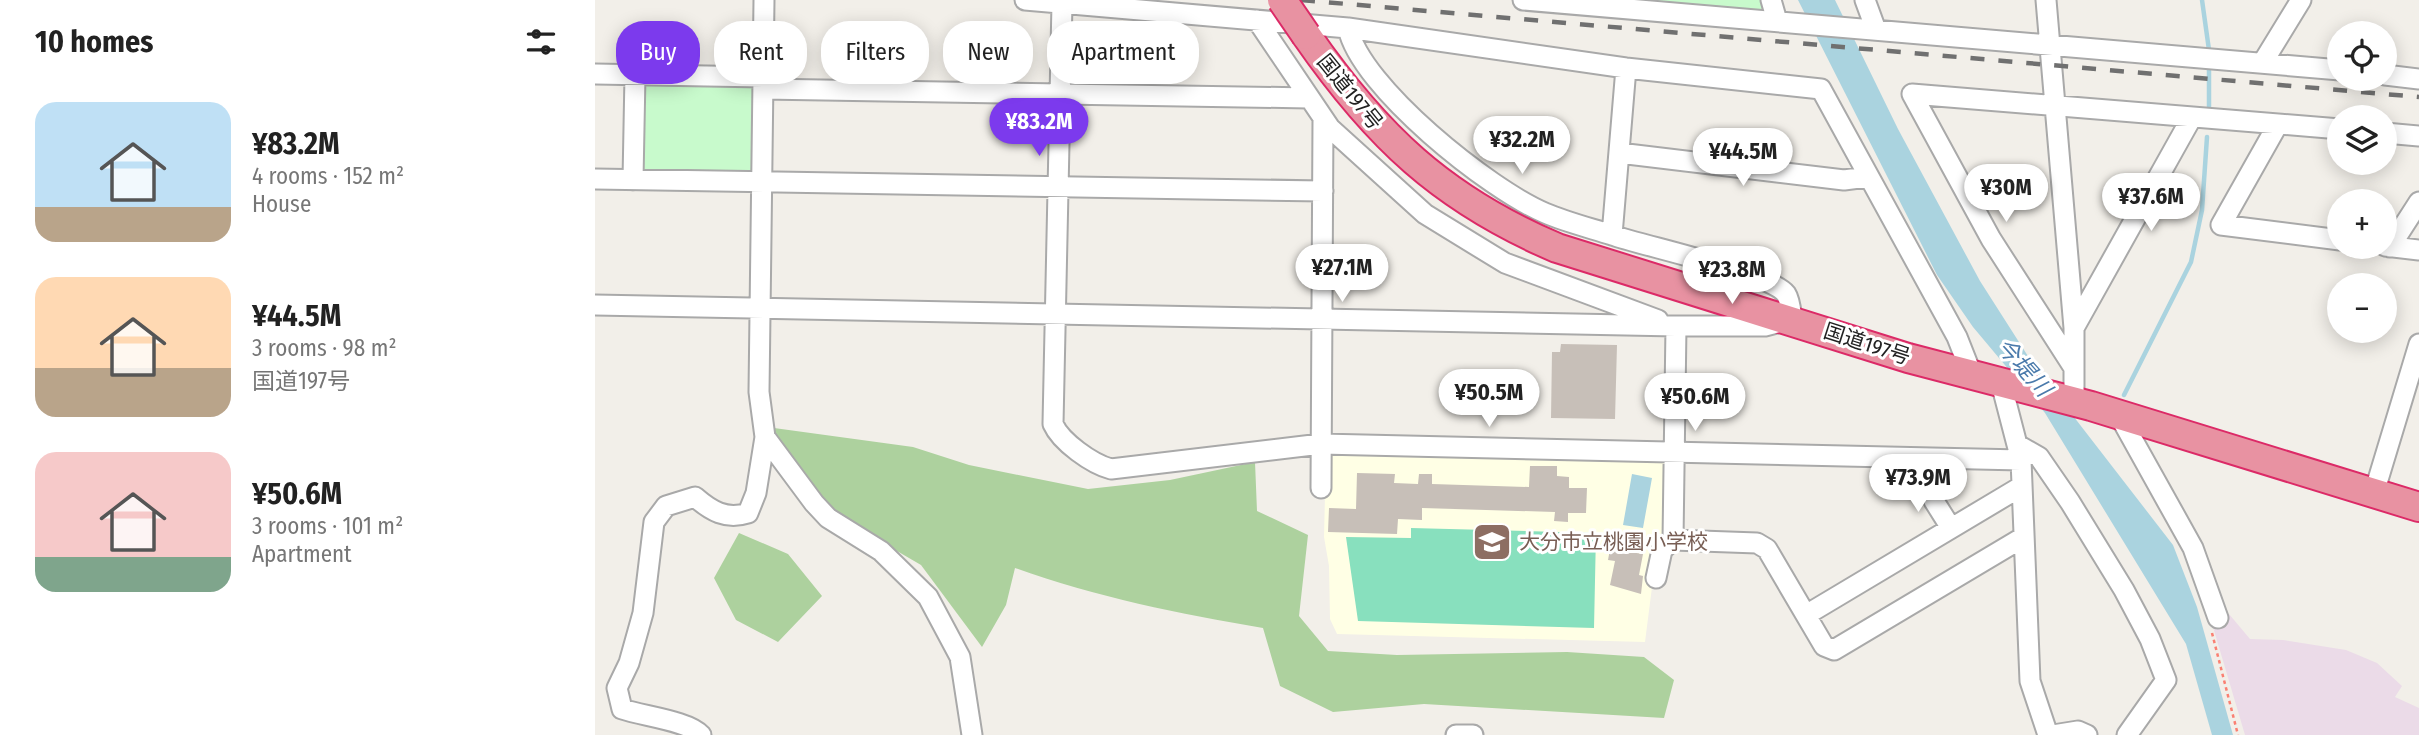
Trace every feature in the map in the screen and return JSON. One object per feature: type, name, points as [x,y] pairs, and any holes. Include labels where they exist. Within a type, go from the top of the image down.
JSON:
[{"type":"highway","name":"国道197号","points":[[1282,0],[1353,100],[1391,142],[1451,191],[1498,220],[1588,259],[1792,319],[1907,358],[2070,400],[2419,508]]},
{"type":"street","points":[[764,0],[764,21]]},
{"type":"street","points":[[1025,0],[1225,9],[1258,20],[1347,28],[1626,68],[1821,89],[1957,337],[1972,375]]},
{"type":"street","points":[[1523,0],[2327,69]]},
{"type":"street","points":[[1770,0],[1777,21]]},
{"type":"street","points":[[1865,0],[1869,29]]},
{"type":"street","points":[[2046,0],[2074,328],[2075,369],[2070,400]]},
{"type":"street","points":[[2263,62],[2301,0]]},
{"type":"street","points":[[1062,3],[1053,424],[1057,433],[1101,466],[1111,469],[1321,444],[1675,454],[2019,453],[2039,457],[2124,590],[2150,639],[2166,680],[2127,735]]},
{"type":"street","points":[[1258,20],[1323,119],[1425,214],[1505,262],[1676,326]]},
{"type":"street","points":[[595,305],[1676,326],[1765,326],[1792,319],[1788,295],[1779,287],[1753,276],[1543,213],[1450,149],[1390,96],[1363,63],[1350,41],[1347,28]]},
{"type":"street","points":[[1612,235],[1626,68]]},
{"type":"street","points":[[595,74],[616,75]]},
{"type":"street","points":[[2397,76],[2419,79]]},
{"type":"street","points":[[633,180],[635,84]]},
{"type":"street","points":[[763,84],[759,308],[760,411],[765,437],[774,454],[828,518],[881,551],[928,597],[960,657],[972,735]]},
{"type":"street","points":[[790,84],[1060,94],[1308,98]]},
{"type":"street","points":[[2075,369],[1991,239],[1912,94],[2327,129]]},
{"type":"street","points":[[2074,328],[2192,117]]},
{"type":"street","points":[[1321,488],[1323,119]]},
{"type":"street","points":[[2278,124],[2221,225],[2327,238]]},
{"type":"street","points":[[2397,134],[2419,136]]},
{"type":"street","points":[[1619,153],[1844,180],[1867,177]]},
{"type":"street","points":[[595,179],[1323,191]]},
{"type":"street","points":[[2397,233],[2419,202]]},
{"type":"street","points":[[2397,247],[2419,250]]},
{"type":"street","points":[[1673,540],[1676,326]]},
{"type":"street","points":[[2374,494],[2419,344]]},
{"type":"street","points":[[2005,384],[2019,453],[2022,486],[2029,681],[2050,735],[2078,732],[2087,735]]},
{"type":"street","points":[[2120,416],[2193,548],[2214,622]]},
{"type":"street","points":[[701,735],[679,722],[653,719],[622,709],[617,688],[629,663],[643,613],[655,522],[666,506],[695,497],[709,509],[734,517],[747,513],[756,493],[765,437]]},
{"type":"street","points":[[1935,485],[1934,501],[1951,528]]},
{"type":"street","points":[[1806,615],[2022,486]]},
{"type":"street","points":[[1656,578],[1662,550],[1673,540],[1757,543],[1767,549],[1824,646],[1834,650],[2022,538]]},
{"type":"street","points":[[1456,735],[1473,735]]},
{"type":"path","points":[[2214,622],[2238,735]]},
{"type":"shaded area","name":"大分市立桃園小学校","points":[[1326,453],[1663,460],[1667,463],[1664,535],[1657,548],[1645,642],[1337,634],[1330,619],[1329,566],[1324,537]]},
{"type":"shaded area","points":[[2229,614],[2250,639],[2283,640],[2346,650],[2377,663],[2402,686],[2395,697],[2419,708],[2419,735],[2245,735],[2213,627]]},
{"type":"green space","points":[[1628,0],[1766,0],[1767,5],[1759,11]]},
{"type":"green space","points":[[644,84],[750,84],[753,89],[752,171],[747,174],[643,172],[639,167]]},
{"type":"green space","points":[[774,428],[913,447],[969,465],[1088,489],[1170,480],[1255,462],[1257,511],[1308,535],[1299,616],[1328,651],[1397,655],[1567,652],[1644,657],[1674,680],[1664,718],[1424,704],[1333,712],[1280,686],[1263,628],[1138,604],[1015,568],[1006,605],[982,647],[921,565],[854,526],[807,490],[777,446]]},
{"type":"green space","points":[[1411,528],[1596,533],[1594,628],[1358,621],[1346,537],[1411,538]]},
{"type":"green space","points":[[739,533],[788,554],[822,596],[778,642],[736,620],[714,578]]},
{"type":"water","name":"今堤川","points":[[1798,0],[1835,0],[1898,129],[1980,281],[2033,364],[2173,545],[2197,607],[2233,735],[2212,735],[2186,644],[2045,413],[1973,327],[1937,275]]},
{"type":"water","points":[[1632,474],[1652,478],[1643,528],[1623,525]]},
{"type":"building","points":[[1561,344],[1617,345],[1615,419],[1551,418],[1552,352],[1560,352]]},
{"type":"building","points":[[1530,466],[1557,466],[1557,476],[1569,477],[1569,488],[1587,488],[1586,513],[1568,513],[1568,522],[1554,521],[1555,512],[1422,508],[1422,520],[1398,519],[1397,534],[1328,532],[1329,508],[1356,509],[1357,473],[1395,474],[1394,483],[1418,484],[1419,474],[1432,474],[1432,484],[1529,487]]},
{"type":"building","points":[[1610,549],[1643,554],[1639,575],[1643,576],[1641,594],[1610,585],[1615,561],[1608,560]]},
{"type":"waterway","points":[[2202,0],[2209,50]]},
{"type":"waterway","points":[[2209,67],[2209,111]]},
{"type":"waterway","points":[[2124,395],[2191,262],[2202,210],[2207,137]]},
{"type":"railway","points":[[1301,0],[2419,97]]},
{"type":"place","name":"大分市立桃園小学校","points":[[1492,542]]}]
